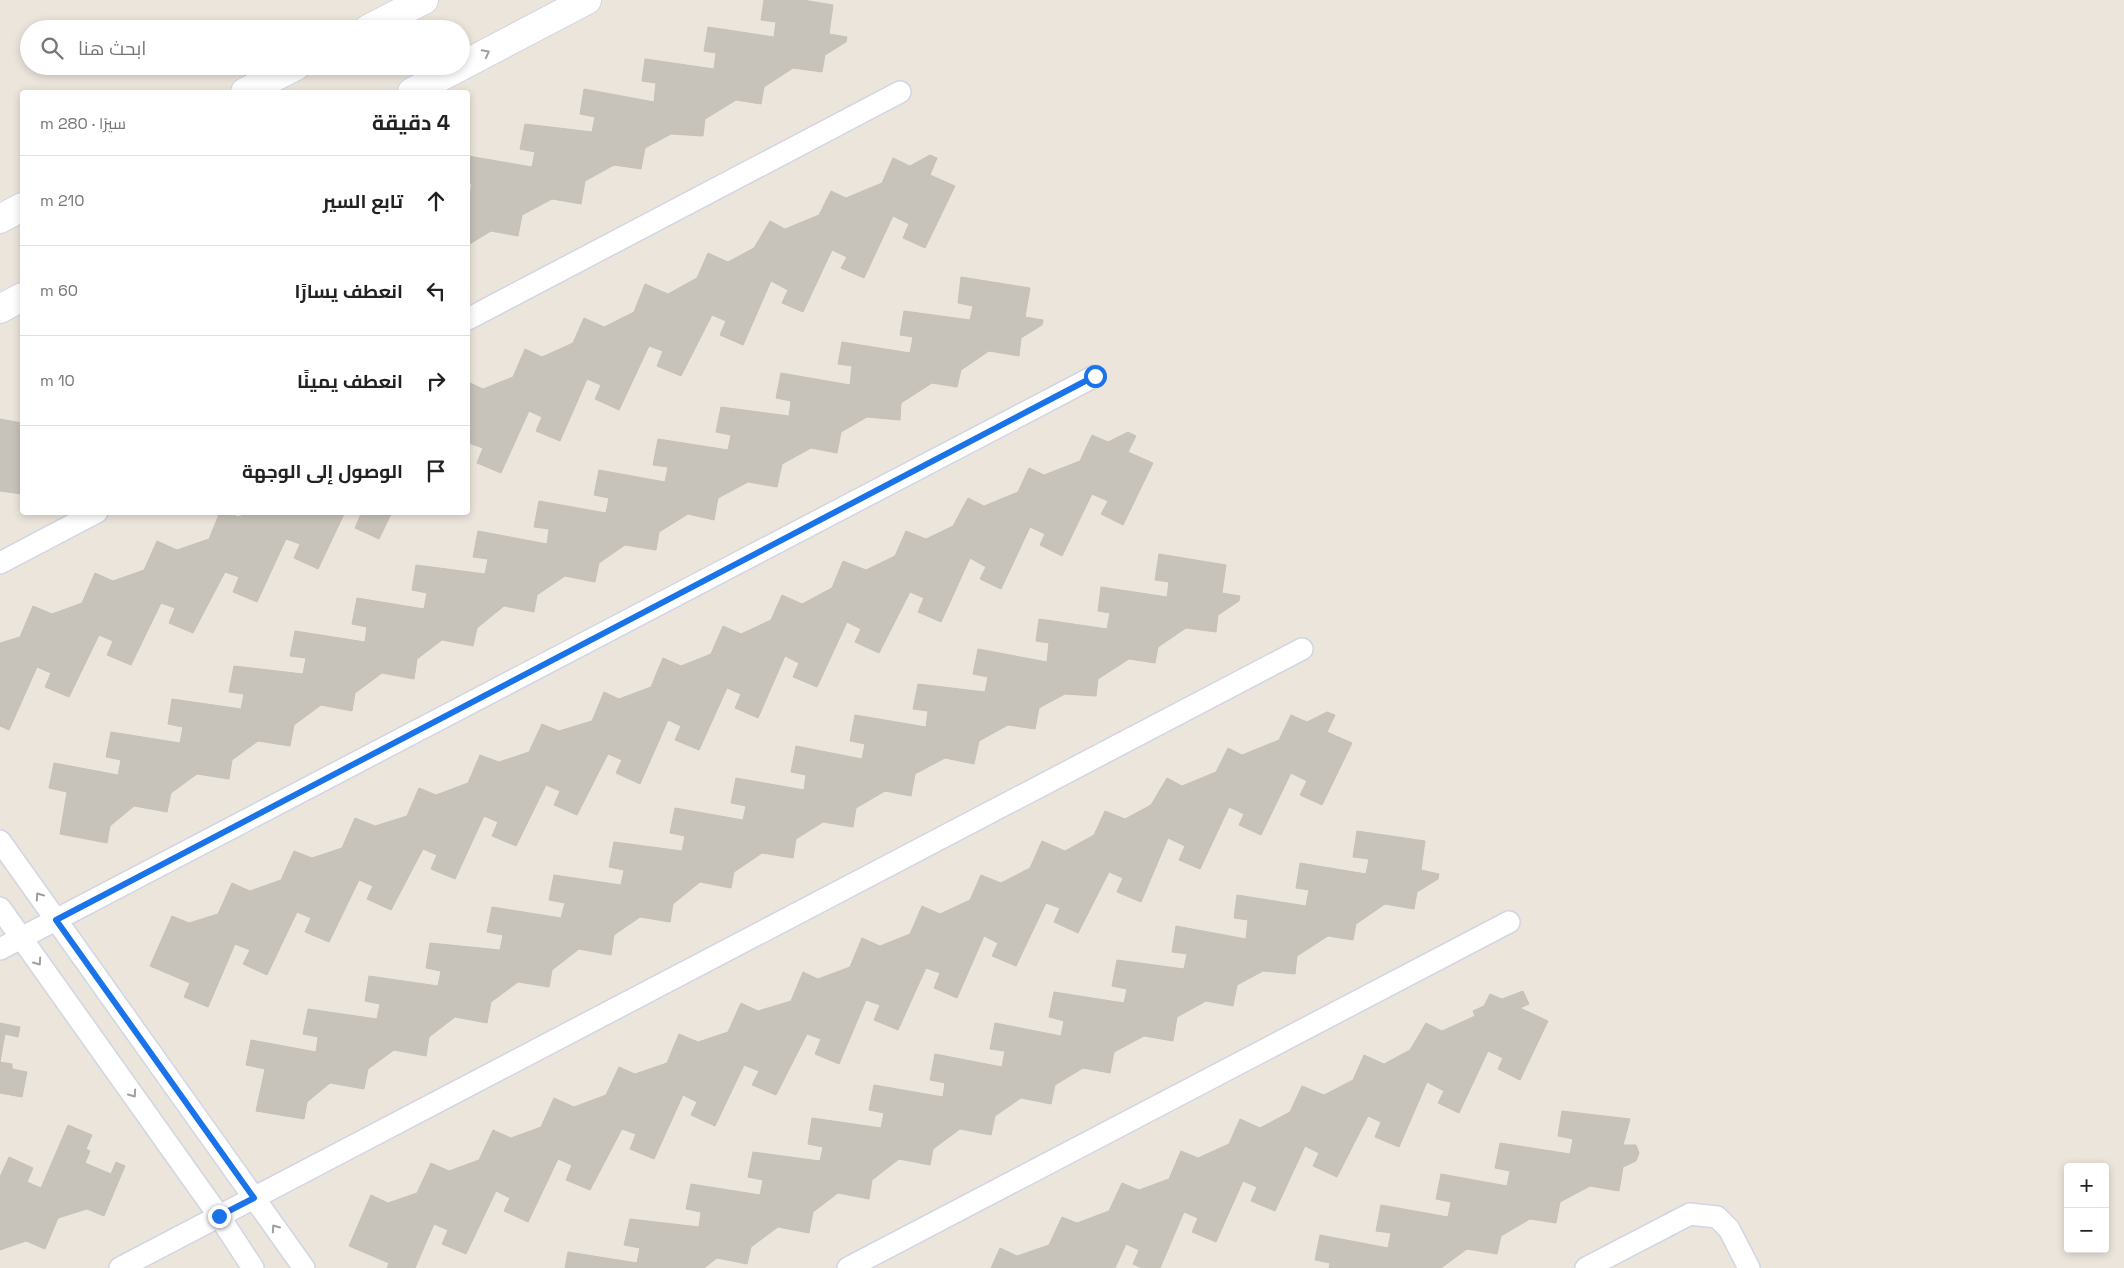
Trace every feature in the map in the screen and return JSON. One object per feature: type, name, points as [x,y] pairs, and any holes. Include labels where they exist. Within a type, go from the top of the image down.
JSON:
[{"type":"street","points":[[385,20],[424,0]]},
{"type":"street","points":[[470,62],[587,0]]},
{"type":"street","points":[[249,90],[278,75]]},
{"type":"street","points":[[416,90],[444,75]]},
{"type":"street","points":[[0,219],[20,208]]},
{"type":"street","points":[[0,309],[20,298]]},
{"type":"lane","points":[[470,318],[900,92]]},
{"type":"lane","points":[[0,949],[1095,376]]},
{"type":"lane","points":[[0,563],[91,515]]},
{"type":"lane","points":[[120,1268],[1302,649]]},
{"type":"lane","points":[[0,841],[304,1268]]},
{"type":"lane","points":[[0,908],[254,1268]]},
{"type":"lane","points":[[848,1268],[1509,922]]},
{"type":"lane","points":[[1586,1268],[1690,1214],[1716,1217],[1729,1229],[1748,1268]]},
{"type":"building","points":[[764,0],[803,0],[833,5],[829,34],[847,37],[846,42],[825,55],[822,72],[793,68],[764,87],[761,104],[736,100],[705,119],[703,136],[671,134],[645,148],[641,169],[614,165],[585,181],[581,204],[552,199],[522,215],[518,236],[491,231],[470,244],[470,194],[472,184],[470,184],[470,156],[532,167],[535,152],[520,149],[525,124],[592,132],[595,117],[580,114],[584,89],[654,102],[656,83],[642,81],[645,59],[714,69],[716,53],[704,51],[708,27],[774,37],[776,22],[761,20]]},
{"type":"building","points":[[930,155],[937,158],[930,175],[955,186],[925,248],[903,238],[909,224],[893,216],[864,278],[841,268],[847,257],[832,250],[803,312],[782,303],[788,290],[771,281],[743,345],[720,335],[726,321],[712,315],[681,376],[657,366],[663,351],[649,346],[619,410],[595,399],[601,385],[587,379],[560,441],[536,431],[542,417],[529,411],[501,473],[477,463],[483,448],[470,443],[470,383],[483,389],[513,377],[525,349],[542,357],[573,343],[584,318],[604,327],[634,312],[645,284],[668,294],[697,278],[708,253],[728,262],[754,248],[770,221],[785,229],[819,215],[831,191],[846,198],[882,183],[893,158],[910,166]]},
{"type":"building","points":[[961,277],[1030,288],[1025,317],[1043,320],[1042,325],[1021,338],[1019,356],[989,351],[961,370],[957,387],[932,383],[901,403],[900,420],[867,417],[841,432],[837,453],[811,448],[782,464],[777,487],[748,482],[718,498],[714,520],[688,514],[659,532],[656,550],[625,545],[599,563],[595,582],[565,576],[537,595],[534,612],[504,606],[477,628],[473,646],[442,640],[417,659],[414,679],[382,673],[355,693],[352,711],[321,705],[294,725],[290,746],[258,741],[232,760],[229,779],[197,774],[171,793],[167,812],[134,806],[110,826],[107,843],[60,834],[67,792],[49,788],[54,763],[118,775],[121,760],[106,757],[111,732],[180,743],[183,727],[168,724],[172,699],[241,709],[244,694],[229,692],[234,666],[303,674],[306,658],[290,656],[295,631],[365,642],[367,627],[352,624],[357,598],[424,609],[427,593],[412,590],[416,565],[485,574],[488,559],[473,557],[478,531],[547,544],[549,529],[534,527],[539,501],[606,513],[609,498],[594,495],[599,470],[665,482],[668,467],[653,465],[658,439],[728,450],[731,435],[716,432],[721,407],[789,416],[791,401],[776,398],[781,373],[850,385],[852,366],[838,364],[842,342],[910,353],[913,337],[900,335],[904,311],[970,320],[973,306],[958,303]]},
{"type":"building","points":[[0,419],[20,423],[20,494],[0,491]]},
{"type":"building","points":[[1128,432],[1136,436],[1128,452],[1153,463],[1123,525],[1101,514],[1108,501],[1092,494],[1062,556],[1040,545],[1045,534],[1030,527],[1001,589],[980,579],[986,567],[970,558],[941,622],[918,612],[924,598],[910,592],[879,653],[855,642],[861,629],[847,622],[817,687],[793,677],[799,663],[785,656],[758,718],[735,708],[741,694],[727,688],[699,750],[675,740],[681,726],[668,720],[640,784],[616,773],[622,760],[608,754],[577,815],[554,805],[560,791],[546,785],[516,846],[492,836],[498,822],[484,816],[455,879],[431,869],[437,855],[423,849],[391,910],[367,899],[373,886],[359,880],[329,942],[305,932],[311,918],[297,912],[267,975],[243,964],[250,950],[235,944],[208,1007],[184,997],[190,983],[150,966],[172,916],[189,923],[218,914],[232,883],[250,891],[281,880],[294,851],[312,858],[342,848],[355,818],[375,826],[407,816],[419,788],[436,795],[468,783],[480,755],[499,762],[529,752],[542,724],[559,731],[592,721],[604,692],[619,699],[651,687],[663,658],[681,666],[711,654],[723,626],[741,634],[771,620],[782,595],[802,604],[832,588],[843,561],[866,570],[895,556],[906,531],[926,539],[953,526],[968,498],[984,506],[1018,492],[1029,468],[1044,475],[1080,461],[1092,435],[1108,442]]},
{"type":"building","points":[[219,515],[238,517],[244,515],[344,515],[318,569],[294,558],[300,544],[286,539],[257,602],[233,592],[239,577],[225,572],[193,633],[169,623],[175,608],[161,603],[131,665],[107,655],[113,641],[99,635],[69,697],[45,687],[51,673],[37,667],[9,730],[0,726],[0,643],[20,637],[33,606],[52,614],[82,603],[95,573],[113,581],[144,570],[157,541],[177,550],[209,539]]},
{"type":"building","points":[[361,515],[391,515],[379,539],[355,528]]},
{"type":"building","points":[[1159,554],[1226,565],[1222,593],[1240,596],[1239,601],[1218,615],[1216,632],[1186,628],[1158,647],[1155,663],[1129,659],[1098,679],[1096,696],[1065,694],[1039,708],[1035,729],[1008,725],[979,741],[974,764],[945,758],[915,774],[911,796],[885,791],[856,808],[853,827],[823,822],[796,839],[793,858],[762,853],[734,872],[731,888],[700,882],[673,904],[670,922],[640,917],[614,935],[611,955],[579,949],[552,970],[549,987],[518,982],[491,1002],[487,1023],[455,1017],[429,1037],[426,1056],[394,1050],[368,1069],[364,1089],[330,1083],[307,1102],[304,1119],[256,1111],[265,1069],[246,1065],[251,1040],[316,1052],[318,1037],[303,1034],[308,1009],[377,1019],[380,1004],[365,1001],[369,976],[438,986],[441,971],[426,968],[430,943],[500,950],[503,935],[487,932],[492,907],[561,918],[565,903],[549,900],[554,875],[621,885],[624,870],[609,867],[614,842],[682,851],[685,836],[670,833],[675,808],[743,820],[746,806],[731,803],[736,778],[804,790],[806,775],[791,772],[796,746],[862,759],[865,744],[850,741],[855,715],[926,727],[928,711],[913,709],[918,684],[985,692],[988,677],[973,674],[978,649],[1047,662],[1049,643],[1036,641],[1039,619],[1107,629],[1110,613],[1098,611],[1101,587],[1167,597],[1169,582],[1155,580]]},
{"type":"building","points":[[1327,712],[1335,715],[1327,732],[1352,743],[1322,805],[1300,795],[1307,781],[1291,773],[1261,835],[1239,825],[1244,814],[1229,807],[1200,869],[1179,860],[1185,846],[1168,838],[1141,902],[1117,892],[1123,878],[1109,872],[1078,933],[1054,922],[1060,908],[1046,903],[1016,966],[992,956],[998,943],[984,936],[957,998],[934,988],[940,973],[926,968],[898,1030],[874,1020],[880,1005],[866,1000],[839,1064],[815,1054],[821,1039],[807,1034],[776,1095],[752,1085],[759,1071],[744,1065],[715,1126],[691,1115],[697,1102],[683,1095],[654,1159],[630,1149],[636,1134],[622,1129],[590,1190],[566,1180],[572,1165],[558,1159],[528,1222],[504,1211],[510,1198],[496,1191],[466,1254],[442,1244],[448,1230],[434,1224],[415,1268],[387,1268],[389,1263],[349,1246],[371,1195],[388,1203],[417,1193],[431,1163],[449,1171],[479,1160],[493,1130],[511,1138],[541,1127],[554,1098],[574,1107],[606,1095],[619,1067],[635,1074],[667,1063],[679,1034],[698,1042],[728,1032],[741,1003],[758,1011],[791,1001],[803,972],[818,979],[850,967],[862,938],[880,946],[910,934],[922,906],[940,914],[970,900],[981,875],[1001,883],[1030,868],[1042,841],[1065,851],[1094,835],[1105,811],[1125,819],[1151,805],[1167,778],[1182,786],[1216,772],[1228,748],[1242,755],[1279,740],[1291,715],[1307,722]]},
{"type":"building","points":[[1357,831],[1425,841],[1421,870],[1439,874],[1438,879],[1417,892],[1414,909],[1385,904],[1356,924],[1353,940],[1328,936],[1297,956],[1295,974],[1263,971],[1237,985],[1233,1006],[1206,1001],[1177,1017],[1173,1041],[1144,1036],[1114,1052],[1110,1073],[1083,1068],[1055,1085],[1051,1104],[1021,1098],[995,1116],[991,1135],[960,1129],[933,1149],[930,1165],[899,1159],[872,1180],[869,1199],[838,1193],[813,1212],[809,1233],[778,1227],[751,1247],[747,1264],[717,1258],[704,1268],[565,1268],[568,1252],[637,1263],[640,1248],[624,1245],[630,1219],[699,1227],[701,1212],[686,1209],[691,1184],[760,1195],[763,1180],[748,1177],[753,1152],[820,1161],[823,1147],[808,1144],[812,1118],[881,1128],[884,1113],[869,1110],[874,1085],[943,1097],[945,1083],[930,1080],[935,1054],[1002,1067],[1005,1051],[990,1049],[995,1023],[1061,1036],[1064,1021],[1049,1017],[1054,992],[1124,1003],[1127,989],[1112,986],[1117,960],[1184,969],[1187,954],[1172,952],[1176,926],[1246,939],[1248,920],[1234,918],[1237,895],[1306,906],[1309,890],[1296,888],[1300,863],[1366,874],[1369,859],[1353,857]]},
{"type":"building","points":[[1523,991],[1529,1004],[1520,1008],[1548,1021],[1520,1080],[1498,1069],[1503,1058],[1488,1051],[1459,1113],[1438,1103],[1444,1091],[1427,1082],[1399,1147],[1375,1137],[1381,1122],[1368,1116],[1337,1177],[1313,1166],[1319,1153],[1305,1146],[1275,1211],[1251,1201],[1257,1187],[1243,1181],[1216,1242],[1192,1232],[1198,1218],[1184,1212],[1160,1268],[1142,1268],[1133,1264],[1139,1250],[1126,1244],[1115,1268],[991,1268],[1000,1248],[1017,1256],[1049,1245],[1062,1217],[1077,1223],[1109,1211],[1122,1183],[1139,1190],[1169,1179],[1181,1151],[1198,1158],[1229,1144],[1240,1119],[1260,1128],[1290,1112],[1302,1086],[1324,1095],[1353,1080],[1364,1055],[1384,1064],[1410,1050],[1426,1023],[1442,1031],[1475,1016],[1473,1011],[1484,1006],[1490,994],[1502,999]]},
{"type":"building","points":[[0,1023],[20,1027],[18,1037],[5,1034],[0,1062]]},
{"type":"building","points":[[0,1062],[12,1064],[12,1069],[27,1072],[22,1097],[0,1093]]},
{"type":"building","points":[[1562,1111],[1630,1119],[1623,1145],[1636,1145],[1639,1153],[1636,1161],[1623,1167],[1619,1191],[1590,1186],[1560,1202],[1556,1223],[1530,1219],[1501,1236],[1497,1254],[1467,1249],[1441,1268],[1329,1268],[1330,1263],[1315,1260],[1320,1235],[1388,1248],[1391,1233],[1376,1231],[1381,1205],[1448,1217],[1451,1202],[1436,1199],[1441,1174],[1507,1186],[1510,1171],[1495,1168],[1500,1143],[1570,1154],[1573,1139],[1558,1136]]},
{"type":"building","points":[[68,1125],[92,1135],[86,1149],[90,1151],[85,1163],[111,1174],[116,1162],[125,1166],[104,1216],[87,1209],[58,1218],[45,1249],[26,1241],[0,1250],[0,1177],[9,1157],[33,1168],[27,1182],[41,1188]]},
{"type":"route","points":[[219,1216],[254,1198],[56,920],[1095,376]]}]
